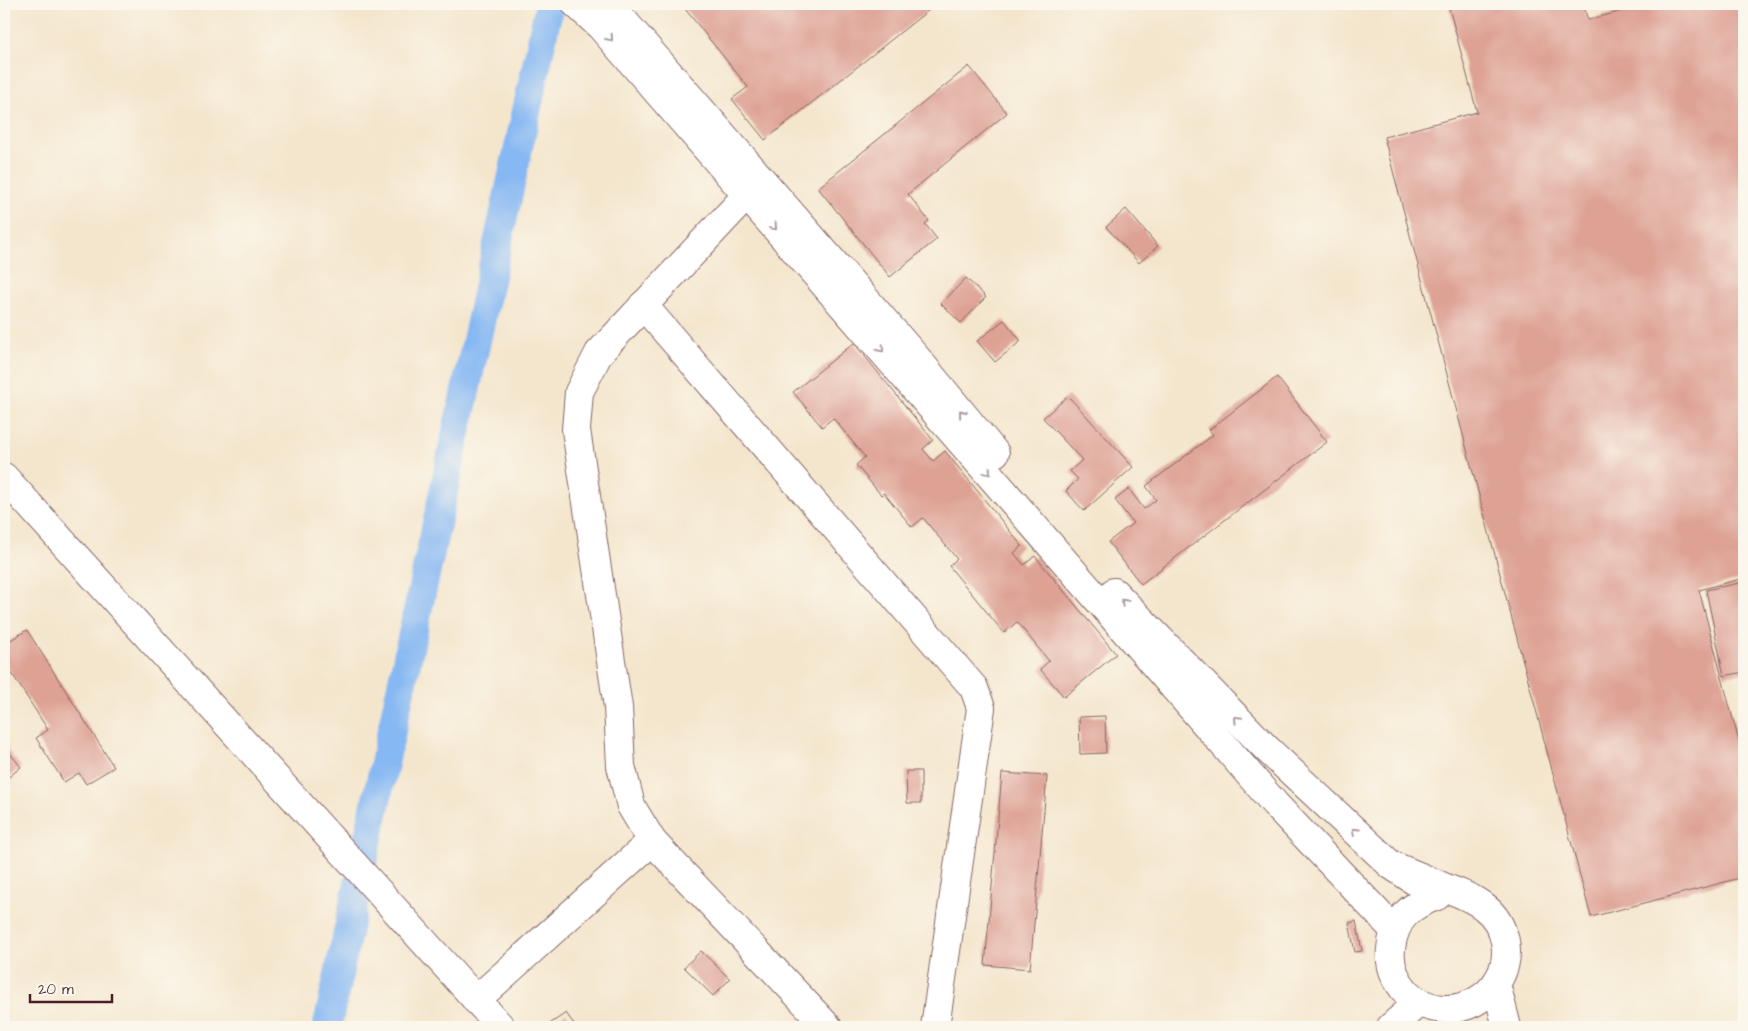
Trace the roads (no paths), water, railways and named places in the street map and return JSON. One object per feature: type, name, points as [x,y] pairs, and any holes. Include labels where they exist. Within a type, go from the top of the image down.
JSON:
[{"type":"lane","points":[[576,4],[601,27],[1275,804],[1395,931]]},
{"type":"lane","points":[[609,4],[915,356],[1081,558],[1266,748],[1390,864],[1437,896],[1421,902],[1408,911],[1395,931],[1390,956],[1393,972],[1401,986],[1412,998],[1451,1019],[1459,1010],[1475,1004],[1489,994],[1496,984],[1505,966],[1506,950],[1503,933],[1496,919],[1484,906],[1390,864]]},
{"type":"lane","points":[[724,136],[747,195]]},
{"type":"lane","points":[[747,195],[599,353],[579,392],[576,430],[618,707],[621,766],[631,806],[652,841],[828,1027]]},
{"type":"lane","points":[[643,305],[974,688],[981,708],[935,1027]]},
{"type":"lane","points":[[4,478],[500,1027]]},
{"type":"lane","points":[[476,1000],[652,841]]},
{"type":"lane","points":[[1496,984],[1507,1027]]},
{"type":"lane","points":[[1391,1027],[1419,1002]]},
{"type":"waterway","points":[[327,1027],[548,12]]}]
